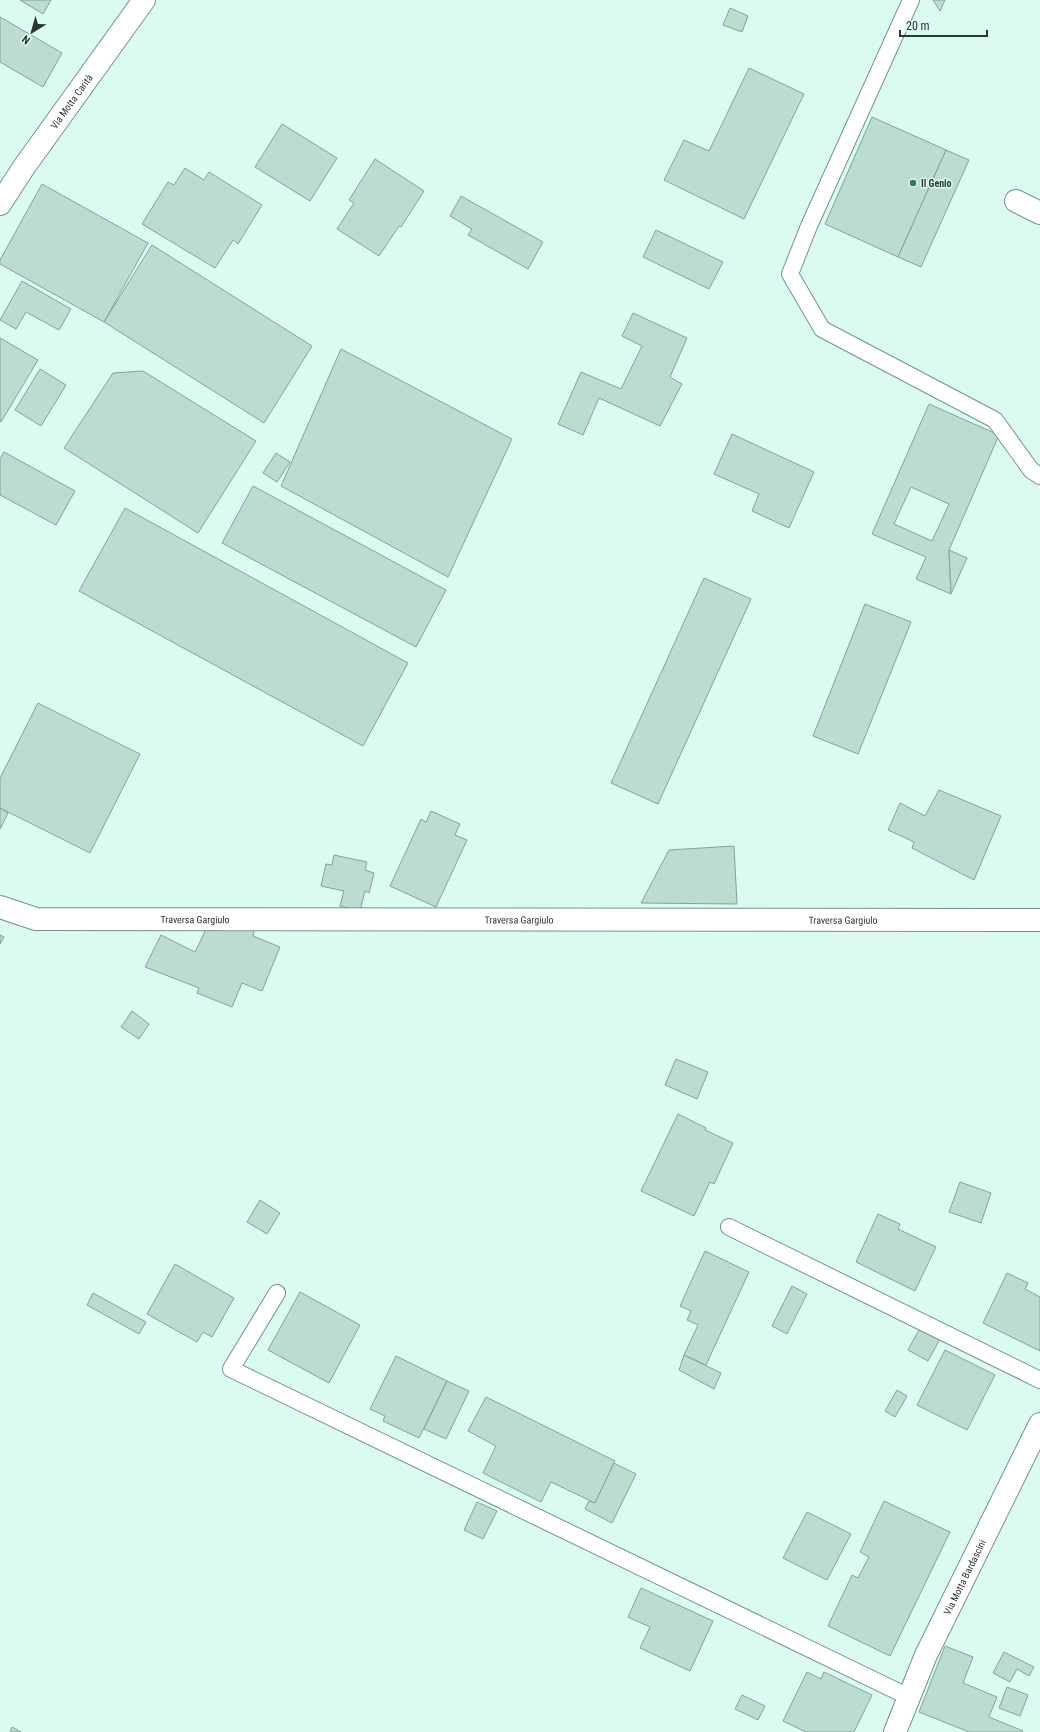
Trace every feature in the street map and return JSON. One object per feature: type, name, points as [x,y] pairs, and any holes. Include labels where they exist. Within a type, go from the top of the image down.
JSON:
[{"type":"street","name":"Via Motta Carità","points":[[0,204],[24,167],[144,0]]},
{"type":"street","points":[[1016,201],[1040,212]]},
{"type":"street","name":"Traversa Gargiulo","points":[[0,907],[36,919],[1040,920]]},
{"type":"street","name":"Via Motta Bardascini","points":[[895,1732],[926,1654],[1040,1424]]},
{"type":"lane","points":[[911,0],[809,226],[790,274],[822,329],[995,420],[1031,470],[1040,476]]},
{"type":"lane","points":[[729,1228],[1040,1380]]},
{"type":"lane","points":[[277,1293],[231,1369],[909,1697]]},
{"type":"building","points":[[20,0],[51,0],[43,14]]},
{"type":"building","points":[[933,0],[945,0],[940,11]]},
{"type":"building","points":[[730,8],[748,16],[742,32],[723,25]]},
{"type":"building","points":[[0,17],[62,53],[43,87],[0,62]]},
{"type":"building","points":[[749,68],[804,94],[744,219],[664,180],[684,140],[709,151]]},
{"type":"building","points":[[872,117],[946,150],[898,257],[825,224]]},
{"type":"building","points":[[282,124],[337,158],[310,201],[255,167]]},
{"type":"building","points":[[946,150],[969,160],[921,267],[898,257]]},
{"type":"building","points":[[375,159],[424,191],[401,227],[399,226],[379,256],[337,229],[354,203],[349,200]]},
{"type":"building","points":[[185,168],[204,180],[209,172],[262,205],[238,244],[233,240],[215,268],[142,224],[168,182],[174,185]]},
{"type":"building","points":[[42,184],[148,243],[104,322],[0,264],[0,260]]},
{"type":"building","points":[[461,196],[543,242],[528,269],[468,235],[472,229],[450,216]]},
{"type":"building","points":[[656,230],[723,262],[709,289],[643,257]]},
{"type":"building","points":[[152,245],[312,346],[264,423],[104,322]]},
{"type":"building","points":[[22,281],[71,309],[59,330],[26,312],[16,329],[0,320]]},
{"type":"building","points":[[633,313],[687,338],[670,377],[682,384],[660,426],[599,398],[583,435],[558,424],[581,372],[621,389],[642,346],[622,336]]},
{"type":"building","points":[[0,338],[38,360],[1,422],[0,421]]},
{"type":"building","points":[[341,349],[512,439],[448,577],[281,486]]},
{"type":"building","points":[[40,369],[66,385],[41,426],[15,410]]},
{"type":"building","points":[[143,371],[256,441],[198,533],[64,448],[113,373]]},
{"type":"building","points":[[929,404],[999,435],[949,550],[951,594],[916,579],[926,557],[872,534]],"holes":[[[911,487],[949,504],[932,541],[894,524]]]},
{"type":"building","points":[[732,434],[814,472],[789,528],[752,511],[759,494],[714,474]]},
{"type":"building","points":[[4,452],[75,491],[56,525],[0,495],[0,459]]},
{"type":"building","points":[[276,453],[290,462],[277,482],[263,473]]},
{"type":"building","points":[[253,486],[446,590],[416,647],[222,543]]},
{"type":"building","points":[[125,508],[408,663],[363,746],[79,591]]},
{"type":"building","points":[[949,550],[967,558],[951,594]]},
{"type":"building","points":[[704,578],[751,599],[658,804],[611,783]]},
{"type":"building","points":[[865,604],[911,622],[858,754],[813,736]]},
{"type":"building","points":[[38,703],[140,754],[90,853],[0,808],[0,778]]},
{"type":"building","points":[[939,790],[1001,816],[974,880],[912,848],[914,842],[888,830],[900,803],[925,816]]},
{"type":"building","points":[[0,808],[8,813],[0,829]]},
{"type":"building","points":[[431,811],[460,824],[455,835],[467,840],[436,907],[390,886],[421,819],[426,822]]},
{"type":"building","points":[[734,846],[737,904],[641,903],[669,850]]},
{"type":"building","points":[[334,855],[367,862],[365,870],[374,873],[369,893],[365,891],[360,911],[340,906],[344,891],[321,886],[326,864],[332,865]]},
{"type":"building","points":[[209,923],[233,930],[235,923],[254,931],[253,936],[280,947],[262,991],[242,983],[232,1007],[197,993],[199,988],[145,967],[161,935],[195,952]]},
{"type":"building","points":[[0,935],[4,937],[0,944]]},
{"type":"building","points":[[132,1011],[149,1024],[139,1039],[121,1027]]},
{"type":"building","points":[[676,1059],[708,1072],[697,1099],[665,1085]]},
{"type":"building","points":[[678,1114],[706,1128],[705,1130],[733,1143],[714,1184],[710,1182],[694,1216],[641,1191]]},
{"type":"building","points":[[960,1182],[991,1193],[981,1223],[949,1212]]},
{"type":"building","points":[[260,1200],[280,1213],[267,1234],[247,1222]]},
{"type":"building","points":[[878,1214],[900,1224],[898,1229],[936,1247],[915,1291],[856,1262]]},
{"type":"building","points":[[705,1251],[749,1272],[706,1365],[684,1355],[698,1325],[687,1320],[691,1311],[680,1306]]},
{"type":"building","points":[[175,1264],[234,1298],[212,1337],[203,1332],[197,1342],[147,1314]]},
{"type":"building","points":[[1007,1273],[1028,1283],[1025,1289],[1040,1297],[1040,1351],[983,1323]]},
{"type":"building","points":[[792,1286],[807,1294],[787,1334],[772,1326]]},
{"type":"building","points":[[300,1292],[360,1325],[329,1383],[268,1350]]},
{"type":"building","points":[[93,1293],[146,1322],[139,1334],[87,1305]]},
{"type":"building","points":[[920,1328],[940,1339],[928,1361],[908,1350]]},
{"type":"building","points":[[945,1350],[995,1375],[967,1430],[917,1405]]},
{"type":"building","points":[[684,1355],[721,1373],[714,1389],[679,1370]]},
{"type":"building","points":[[396,1356],[447,1381],[419,1438],[383,1421],[385,1416],[370,1409]]},
{"type":"building","points":[[447,1381],[469,1391],[446,1439],[424,1429]]},
{"type":"building","points":[[897,1390],[907,1396],[895,1417],[885,1411]]},
{"type":"building","points":[[486,1397],[615,1461],[595,1503],[551,1482],[541,1502],[483,1473],[496,1446],[468,1431]]},
{"type":"building","points":[[614,1463],[636,1474],[612,1523],[585,1509],[589,1501],[595,1503]]},
{"type":"building","points":[[884,1501],[950,1532],[890,1656],[828,1626],[852,1575],[858,1578],[869,1557],[860,1552]]},
{"type":"building","points":[[477,1502],[497,1511],[483,1539],[464,1530]]},
{"type":"building","points":[[807,1512],[851,1534],[827,1580],[783,1558]]},
{"type":"building","points":[[641,1588],[713,1621],[690,1671],[640,1648],[650,1627],[628,1617]]},
{"type":"building","points":[[945,1646],[973,1657],[963,1683],[997,1697],[989,1717],[1023,1731],[1022,1732],[969,1732],[919,1712]]},
{"type":"building","points":[[1004,1652],[1034,1667],[1029,1676],[1017,1669],[1010,1682],[993,1673]]},
{"type":"building","points":[[807,1672],[821,1679],[824,1672],[872,1695],[854,1732],[806,1732],[783,1721]]},
{"type":"building","points":[[1007,1687],[1028,1695],[1020,1716],[999,1708]]},
{"type":"building","points":[[742,1695],[765,1706],[758,1720],[735,1709]]},
{"type":"building","points":[[12,1727],[21,1732],[10,1732]]},
{"type":"place","name":"Il Genio","points":[[913,183]]}]
